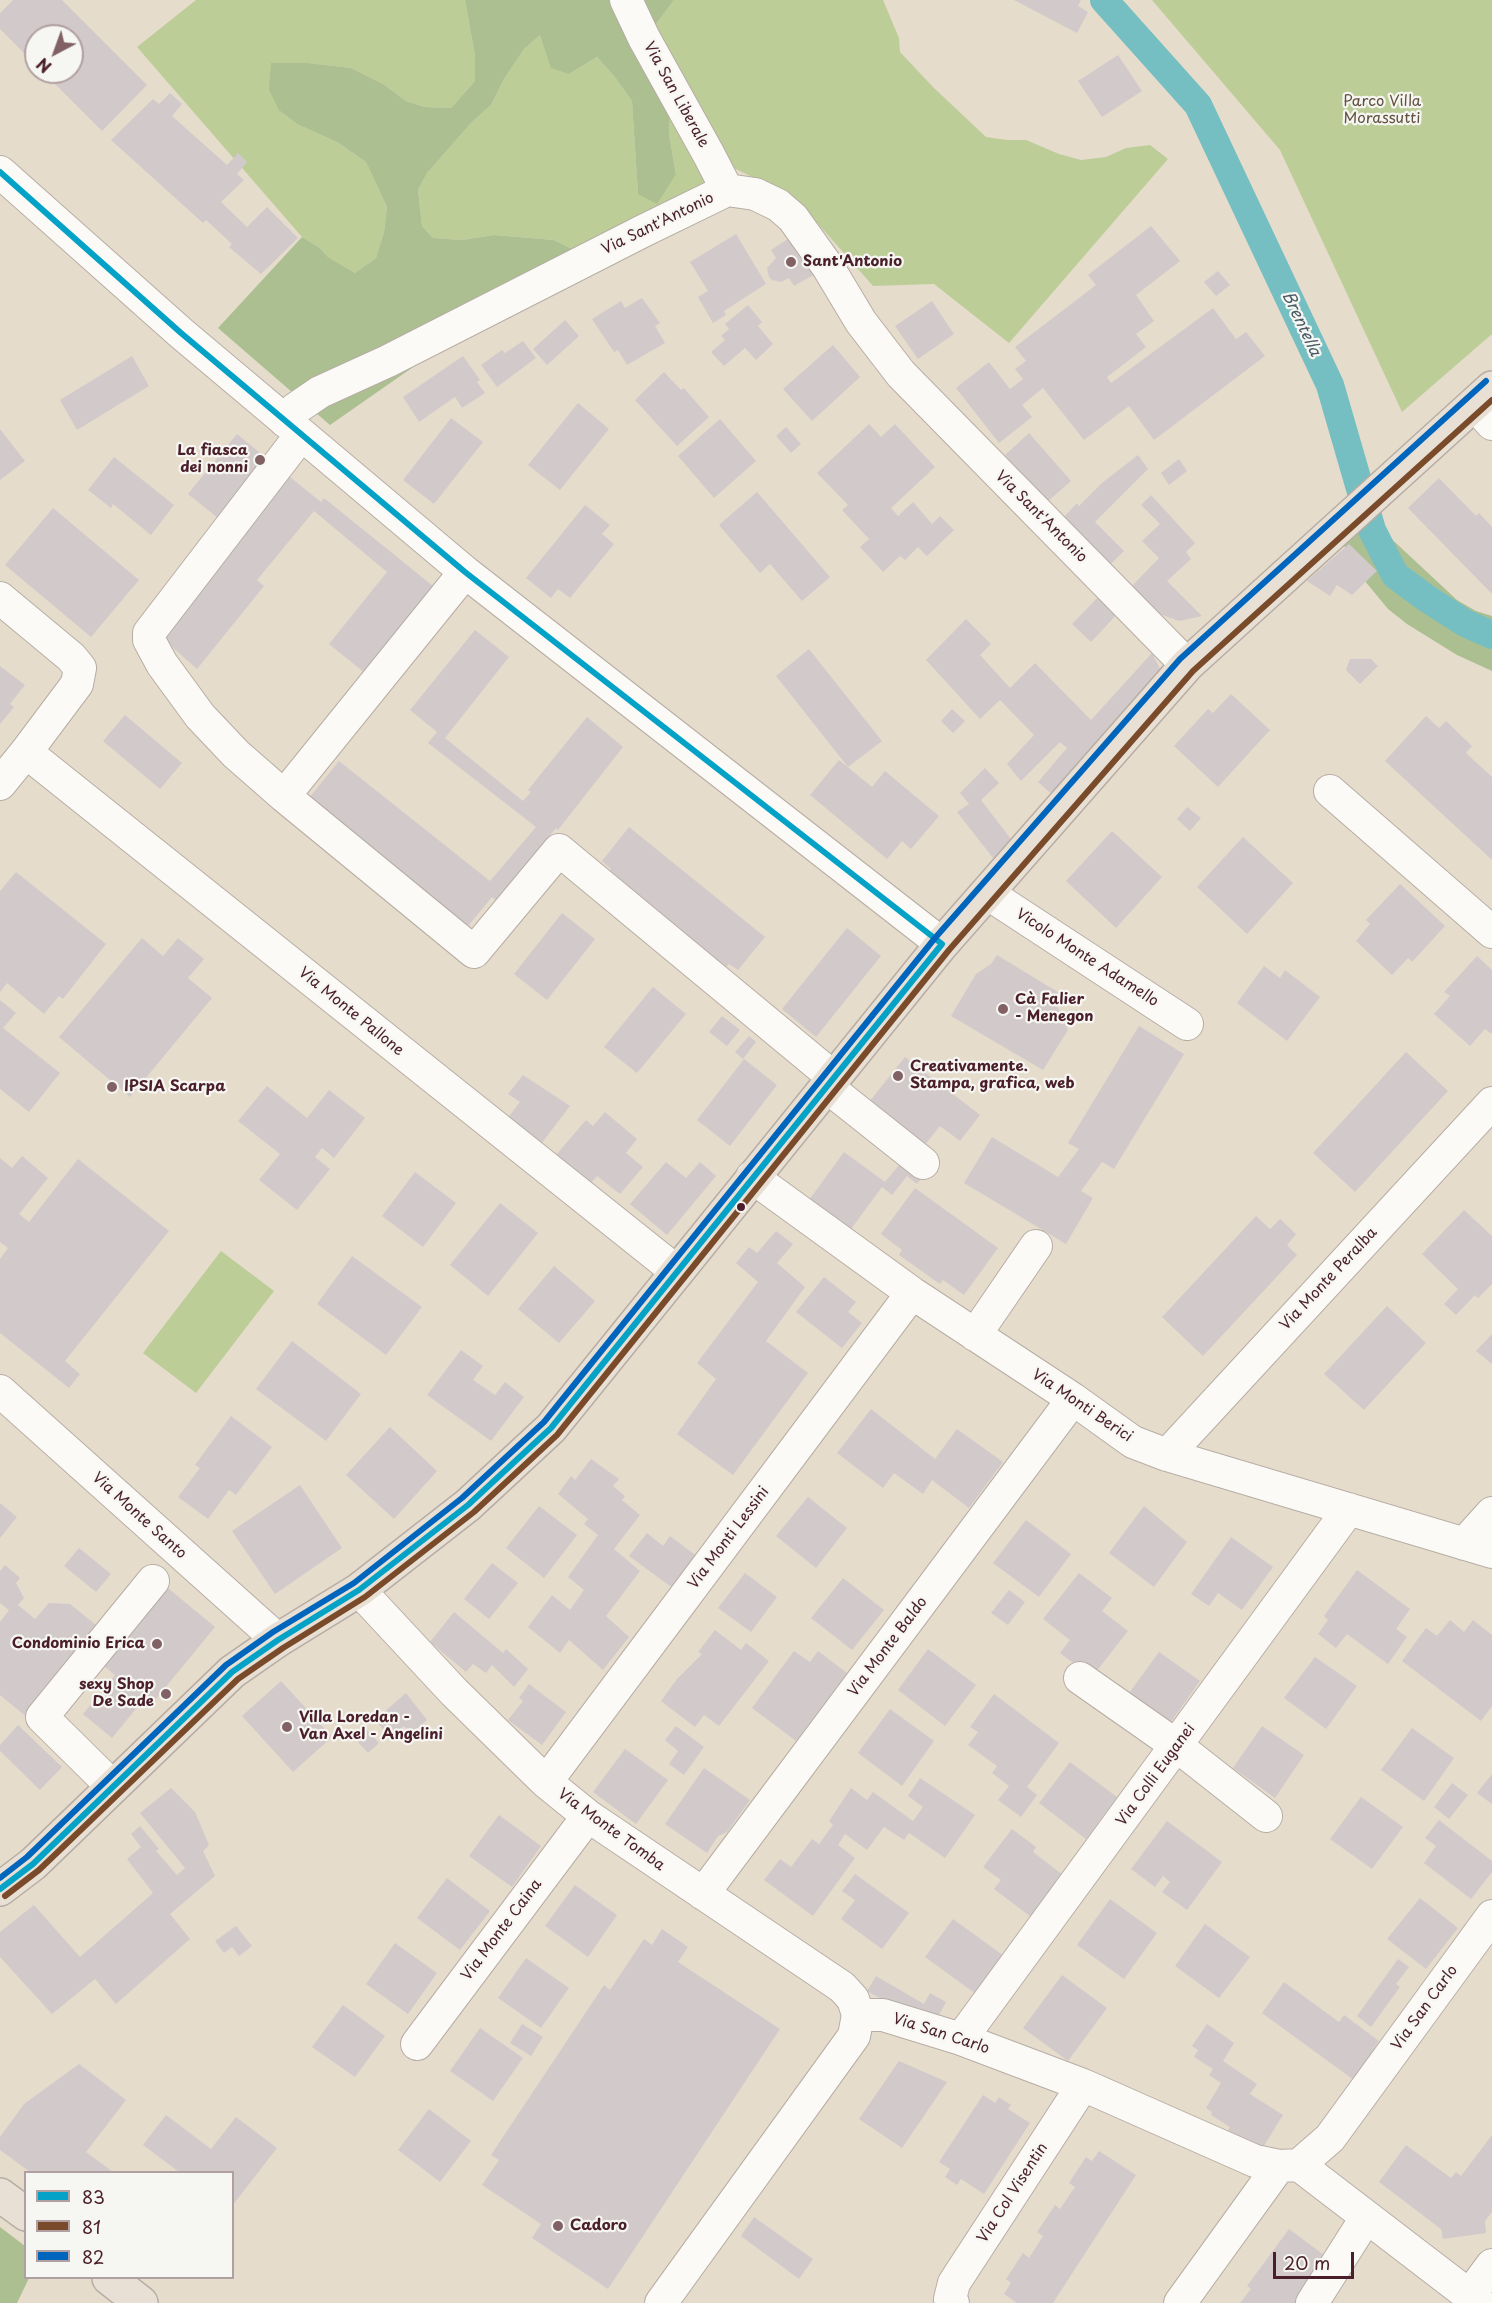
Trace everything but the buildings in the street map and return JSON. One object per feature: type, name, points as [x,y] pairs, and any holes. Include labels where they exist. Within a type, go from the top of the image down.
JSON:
[{"type":"main road","points":[[0,1889],[33,1864],[232,1672],[278,1640],[359,1590],[468,1505],[551,1428],[942,944],[1186,665],[1381,488],[1486,406]]},
{"type":"main road","points":[[0,2195],[24,2213]]},
{"type":"street","name":"Via San Liberale","points":[[626,0],[644,38],[727,190]]},
{"type":"street","points":[[0,172],[181,333],[465,572],[942,944]]},
{"type":"street","name":"Via Sant'Antonio","points":[[284,796],[236,754],[200,716],[153,649],[149,633],[293,428],[295,409],[320,392],[388,361],[727,190],[755,194],[778,205],[793,218],[828,267],[861,322],[901,374],[1186,665]]},
{"type":"street","points":[[465,572],[284,796],[474,952],[559,850],[923,1163]]},
{"type":"street","points":[[0,598],[80,668],[77,684],[0,784]]},
{"type":"street","name":"Via Monte Pallone","points":[[26,753],[676,1271]]},
{"type":"street","points":[[1330,791],[1492,932]]},
{"type":"street","name":"Vicolo Monte Adamello","points":[[987,892],[1187,1024]]},
{"type":"street","name":"Via Monte Peralba","points":[[1167,1455],[1492,1103]]},
{"type":"street","name":"Via Monti Berici","points":[[752,1177],[912,1293],[1074,1399],[1133,1442],[1167,1455],[1478,1548]]},
{"type":"street","points":[[975,1335],[1036,1246]]},
{"type":"street","name":"Via Monti Lessini","points":[[546,1782],[912,1293]]},
{"type":"street","name":"Via Monte Santo","points":[[0,1391],[278,1640]]},
{"type":"street","name":"Via Monte Baldo","points":[[703,1894],[1074,1399]]},
{"type":"street","name":"Via Colli Euganei","points":[[961,2039],[1349,1509]]},
{"type":"street","points":[[1478,1548],[1492,1513]]},
{"type":"street","points":[[113,1787],[42,1717],[153,1581]]},
{"type":"street","name":"Via Monte Tomba","points":[[359,1590],[454,1692],[546,1782],[588,1816],[842,1987],[853,1999],[858,2015]]},
{"type":"street","points":[[1080,1678],[1177,1746],[1266,1816]]},
{"type":"street","name":"Via Monte Caina","points":[[417,2044],[588,1816]]},
{"type":"street","name":"Via San Carlo","points":[[1180,2303],[1289,2166],[1330,2138],[1492,1917]]},
{"type":"street","points":[[661,2303],[854,2036],[858,2015]]},
{"type":"street","name":"Via San Carlo","points":[[858,2015],[883,2015],[961,2039],[1083,2085],[1255,2161],[1289,2166]]},
{"type":"street","name":"Via Col Visentin","points":[[953,2303],[950,2299],[954,2283],[1083,2085]]},
{"type":"street","points":[[1289,2166],[1366,2218],[1474,2299],[1492,2265]]},
{"type":"street","points":[[1312,2303],[1366,2218]]},
{"type":"green space","points":[[196,0],[465,0],[475,56],[475,81],[451,108],[425,107],[406,101],[383,84],[351,68],[308,63],[271,63],[299,125],[337,142],[366,162],[387,207],[384,232],[376,258],[355,273],[328,257],[320,248],[302,237],[137,47]]},
{"type":"green space","points":[[465,0],[674,0],[656,24],[676,174],[657,204],[638,194],[632,101],[597,57],[569,74],[551,68],[540,35],[524,49],[504,79],[491,105],[472,122],[427,173],[418,190],[422,226],[433,238],[462,240],[494,235],[554,240],[578,252],[330,425],[218,328],[302,237],[320,248],[328,257],[355,273],[376,258],[384,232],[387,207],[366,162],[337,142],[299,125],[279,110],[269,90],[271,63],[308,63],[351,68],[383,84],[406,101],[425,107],[451,108],[475,81],[475,56]]},
{"type":"green space","points":[[674,0],[883,0],[899,38],[900,52],[986,137],[1026,140],[1059,154],[1081,160],[1106,157],[1126,148],[1150,145],[1168,159],[1009,343],[934,284],[873,286],[796,199],[732,167],[578,252],[554,240],[494,235],[462,240],[433,238],[422,226],[418,190],[427,173],[472,122],[491,105],[504,79],[524,49],[541,34],[569,74],[597,57],[632,101],[638,194],[676,173],[656,24]]},
{"type":"green space","name":"Parco Villa Morassutti","points":[[1152,0],[1492,0],[1492,334],[1402,412],[1280,150]]},
{"type":"green space","points":[[1372,513],[1383,531],[1457,600],[1476,611],[1492,616],[1492,671],[1457,655],[1407,624],[1388,609],[1355,569],[1342,541]]},
{"type":"green space","points":[[221,1251],[274,1291],[196,1393],[143,1353]]},
{"type":"green space","points":[[0,2227],[24,2245],[24,2279],[29,2279],[17,2303],[0,2303]]},
{"type":"waterway","name":"Brentella","points":[[1104,0],[1198,105],[1330,385],[1372,530],[1395,575],[1465,623],[1492,635]]},
{"type":"transit line","name":"83","points":[[0,172],[181,333],[465,572],[942,944],[551,1428],[468,1505],[359,1590],[278,1640],[232,1672],[33,1864],[0,1889]]},
{"type":"transit line","name":"82","points":[[0,1878],[27,1857],[226,1665],[273,1632],[354,1583],[462,1498],[544,1422],[935,938],[1180,659],[1486,381]]},
{"type":"transit line","name":"81","points":[[5,1896],[39,1870],[238,1679],[365,1597],[474,1512],[557,1435],[949,950],[1193,671],[1492,400]]},
{"type":"place","name":"Sant'Antonio","points":[[791,262]]},
{"type":"place","name":"La fiasca dei nonni","points":[[260,460]]},
{"type":"place","name":"Cà Falier - Menegon","points":[[1003,1009]]},
{"type":"place","name":"Creativamente. Stampa, grafica, web","points":[[898,1076]]},
{"type":"place","name":"IPSIA Scarpa","points":[[112,1087]]},
{"type":"place","name":"Condominio Erica","points":[[157,1644]]},
{"type":"place","name":"sexy Shop De Sade","points":[[166,1694]]},
{"type":"place","name":"Villa Loredan - Van Axel - Angelini","points":[[287,1727]]},
{"type":"place","name":"Cadoro","points":[[558,2226]]}]
